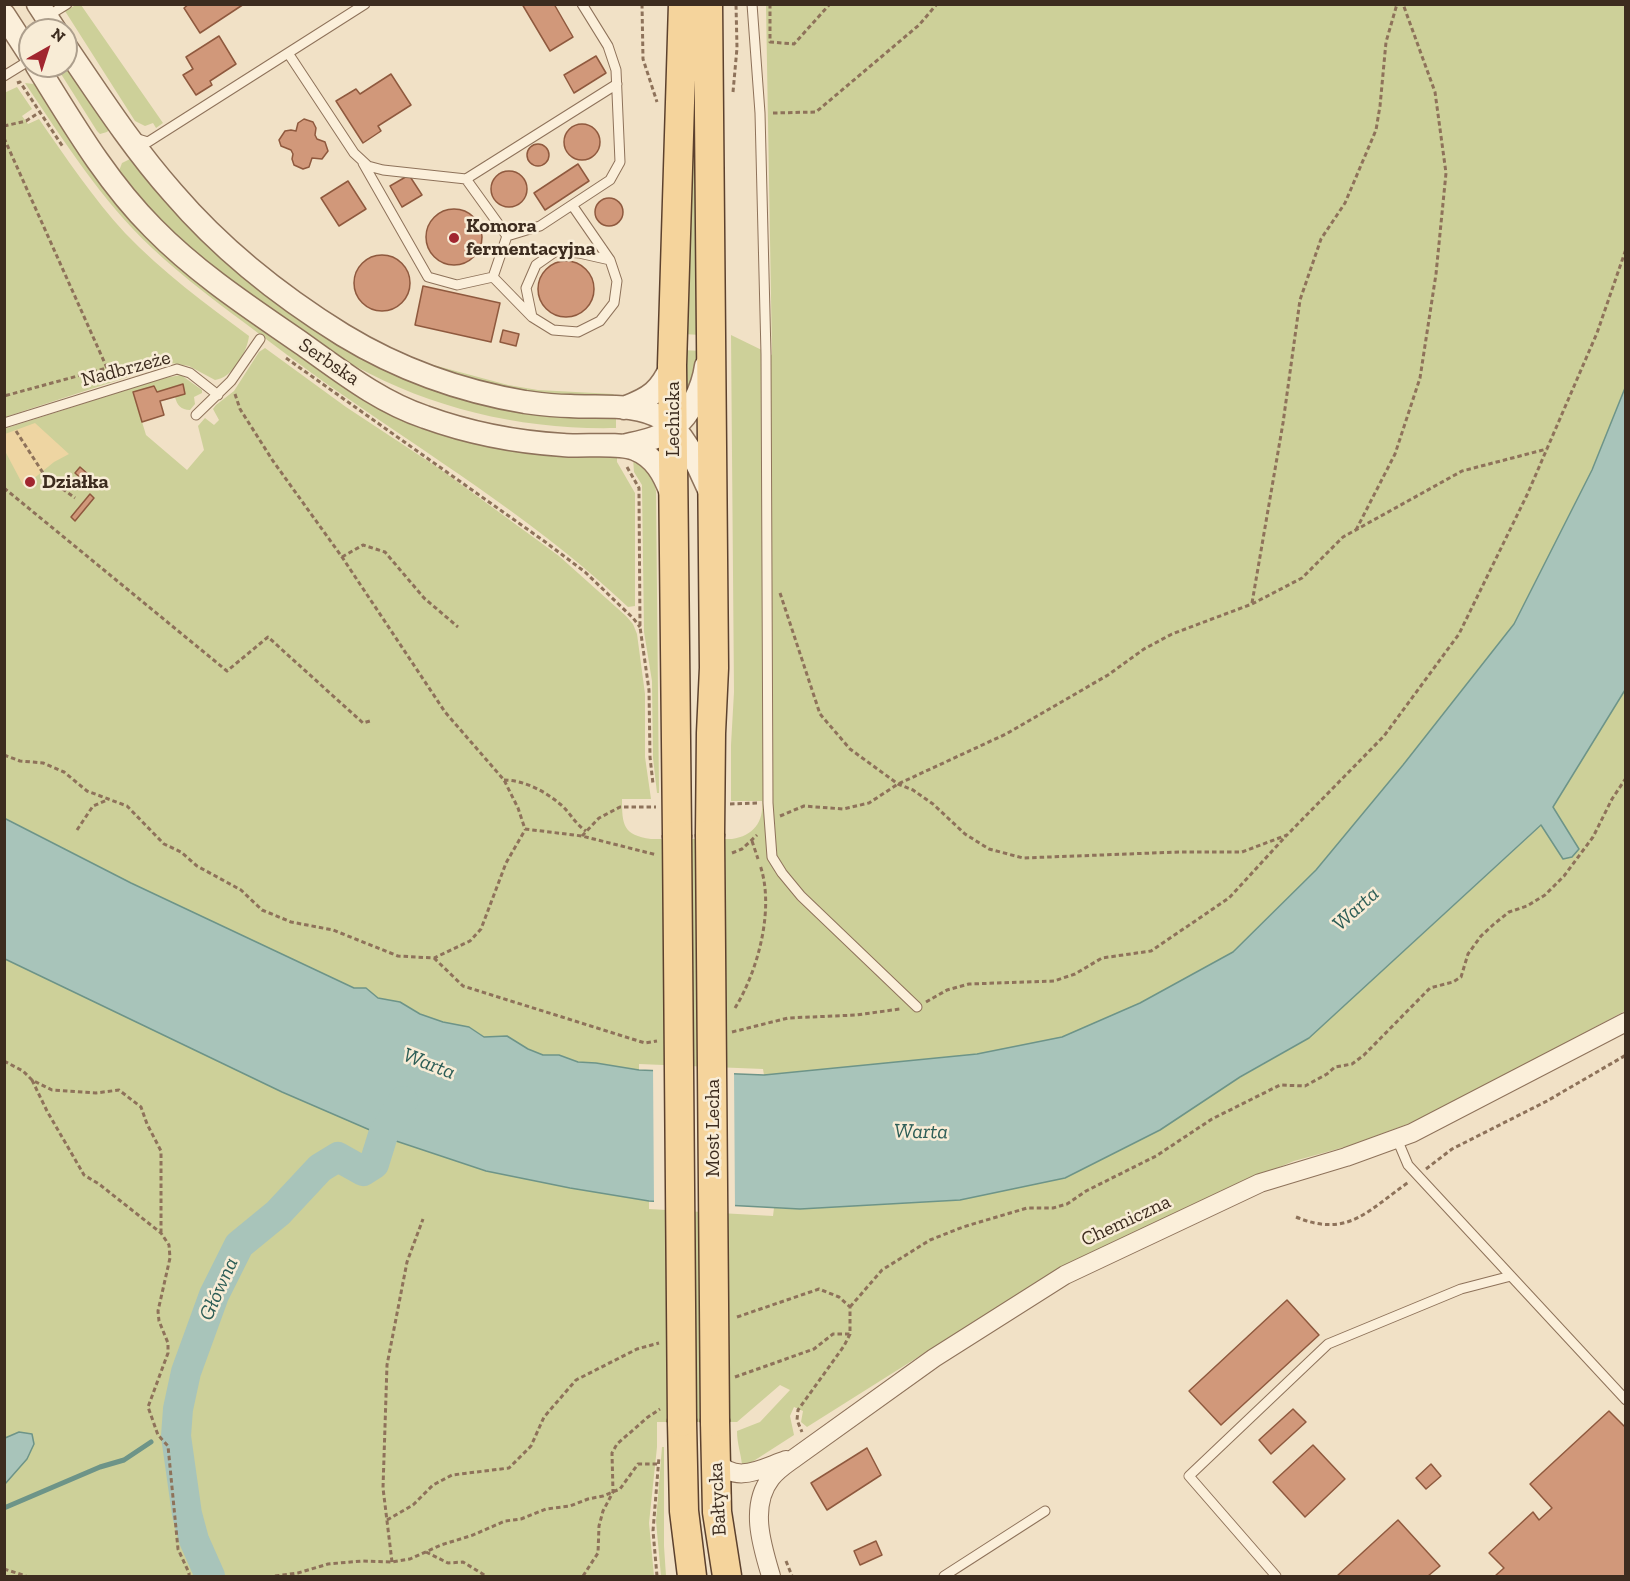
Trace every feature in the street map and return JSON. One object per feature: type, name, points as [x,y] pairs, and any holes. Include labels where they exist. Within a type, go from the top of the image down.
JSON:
[{"type":"main road","name":"Lechicka","points":[[665,836],[673,497],[672,365],[683,4]]},
{"type":"main road","name":"Lechicka","points":[[708,4],[714,669],[711,733],[719,845]]},
{"type":"main road","name":"Most Lecha","points":[[665,836],[681,1422]]},
{"type":"main road","name":"Most Lecha","points":[[715,1422],[719,845]]},
{"type":"main road","name":"Bałtycka","points":[[681,1422],[666,1463],[684,1511],[692,1576]]},
{"type":"main road","name":"Bałtycka","points":[[715,1422],[717,1512],[727,1576]]},
{"type":"main road","points":[[666,1463],[675,1576]]},
{"type":"street","points":[[4,15],[18,38]]},
{"type":"street","name":"Serbska","points":[[78,65],[126,135],[173,193],[237,257],[310,313],[372,351],[430,379],[526,402],[624,408],[651,413],[683,438],[712,498]]},
{"type":"street","name":"Serbska","points":[[45,78],[95,157],[144,218],[191,263],[343,372],[400,407],[447,424],[513,440],[625,455],[635,449],[659,466],[673,497]]},
{"type":"street","points":[[95,157],[126,135]]},
{"type":"street","name":"Serbska","points":[[625,455],[649,439],[673,428],[686,413],[701,387],[710,342]]},
{"type":"street","name":"Serbska","points":[[624,408],[653,394],[663,383],[672,365]]},
{"type":"street","name":"Chemiczna","points":[[771,1576],[760,1534],[760,1506],[764,1490],[772,1478],[804,1452],[934,1358],[1065,1275],[1260,1184],[1397,1139],[1430,1125],[1626,1022]]},
{"type":"street","points":[[715,1460],[723,1469],[737,1475],[749,1473],[804,1452]]},
{"type":"lane","points":[[46,17],[67,4]]},
{"type":"lane","points":[[126,135],[148,142],[365,4]]},
{"type":"lane","points":[[507,236],[540,226],[610,180],[620,162],[616,70],[608,46],[582,4]]},
{"type":"lane","points":[[752,4],[760,113],[766,354],[768,820],[772,857],[801,896],[917,1007]]},
{"type":"lane","points":[[288,53],[354,153],[368,166],[383,170],[466,179],[616,84]]},
{"type":"lane","points":[[4,76],[18,66]]},
{"type":"lane","points":[[361,160],[428,277],[457,285],[493,277]]},
{"type":"lane","points":[[466,179],[507,236]]},
{"type":"lane","points":[[493,277],[532,317],[553,330],[578,332],[600,321],[614,303],[617,281],[610,260],[572,205]]},
{"type":"lane","points":[[493,277],[507,236]]},
{"type":"lane","points":[[532,317],[526,288],[536,265],[556,251],[579,253],[610,260]]},
{"type":"lane","points":[[196,416],[231,381],[260,339]]},
{"type":"lane","name":"Nadbrzeże","points":[[7,423],[177,369],[190,373],[218,395]]},
{"type":"lane","points":[[1397,1139],[1408,1165],[1626,1400]]},
{"type":"lane","points":[[1276,1576],[1189,1476],[1328,1344],[1461,1289],[1511,1276]]},
{"type":"lane","points":[[944,1576],[1045,1512]]},
{"type":"path","points":[[770,4],[770,42],[794,44],[830,4]]},
{"type":"path","points":[[760,113],[816,112],[919,25],[937,4]]},
{"type":"path","points":[[1252,604],[1283,423],[1300,300],[1321,239],[1345,202],[1376,130],[1386,42],[1397,4]]},
{"type":"path","points":[[1356,530],[1395,454],[1420,378],[1436,274],[1446,172],[1435,92],[1403,4]]},
{"type":"path","points":[[20,82],[57,139]]},
{"type":"path","points":[[4,126],[26,121],[40,112]]},
{"type":"path","points":[[4,138],[107,368],[4,396]]},
{"type":"path","points":[[917,1007],[947,990],[969,984],[1054,981],[1075,974],[1102,958],[1151,951],[1229,898],[1384,736],[1459,634],[1527,495],[1597,333],[1626,249]]},
{"type":"path","points":[[260,339],[570,560],[640,627]]},
{"type":"path","points":[[4,755],[20,761],[43,763],[64,772],[87,791],[127,806],[164,844],[181,852],[197,866],[241,890],[262,910],[291,922],[333,930],[398,956],[434,958],[470,940],[481,929],[506,863],[525,829],[518,807],[504,780],[445,712],[342,557],[273,461],[240,409],[231,381]]},
{"type":"path","points":[[7,423],[45,476],[75,498]]},
{"type":"path","points":[[719,845],[742,849],[752,841],[768,820],[804,806],[843,809],[869,803],[898,784],[1006,734],[1108,675],[1144,649],[1172,634],[1252,604],[1302,578],[1343,537],[1462,471],[1546,449]]},
{"type":"path","points":[[625,455],[639,494],[640,627],[649,690],[653,787]]},
{"type":"path","points":[[4,488],[227,671],[268,637],[363,723],[370,721]]},
{"type":"path","points":[[342,557],[363,544],[384,552],[424,598],[458,627]]},
{"type":"path","points":[[766,581],[779,589],[820,714],[850,749],[898,784],[913,790],[933,804],[965,834],[989,849],[1023,858],[1242,852],[1287,835]]},
{"type":"path","points":[[804,1452],[798,1427],[798,1410],[850,1335],[850,1307],[882,1270],[930,1240],[963,1227],[1027,1208],[1053,1208],[1067,1204],[1086,1191],[1156,1156],[1212,1119],[1280,1085],[1305,1086],[1335,1067],[1352,1064],[1364,1055],[1430,988],[1453,982],[1461,977],[1468,954],[1481,936],[1494,924],[1509,912],[1527,906],[1545,895],[1564,876],[1593,837],[1608,806],[1626,778]]},
{"type":"path","points":[[504,780],[516,780],[536,788],[561,804],[568,815],[586,831]]},
{"type":"path","points":[[525,829],[582,836],[665,836],[654,797]]},
{"type":"path","points":[[77,830],[93,806],[107,800]]},
{"type":"path","points":[[731,804],[768,803]]},
{"type":"path","points":[[582,836],[599,818],[620,807],[652,807]]},
{"type":"path","points":[[734,1009],[744,992],[760,948],[765,913],[765,878],[752,841]]},
{"type":"path","points":[[1296,1217],[1314,1224],[1337,1224],[1356,1219],[1372,1211],[1452,1149],[1547,1101],[1626,1055]]},
{"type":"path","points":[[4,1061],[52,1090],[96,1093],[119,1090],[141,1107],[161,1151],[161,1233]]},
{"type":"path","points":[[32,1080],[47,1112],[84,1175],[99,1184],[161,1233],[168,1245],[170,1258],[158,1311],[159,1321],[168,1343],[168,1353],[148,1407],[158,1435],[168,1446],[178,1550],[189,1576]]},
{"type":"path","points":[[392,1562],[383,1488],[387,1365],[407,1262],[423,1219]]},
{"type":"path","points":[[735,1318],[819,1290],[839,1297],[850,1307]]},
{"type":"path","points":[[387,1520],[413,1505],[433,1485],[452,1475],[509,1468],[531,1446],[544,1417],[576,1380],[637,1349],[660,1343]]},
{"type":"path","points":[[275,1576],[298,1573],[328,1564],[362,1561],[392,1562],[410,1559],[505,1521],[521,1519],[546,1509],[570,1506],[613,1492],[624,1485],[638,1464],[666,1463],[653,1531],[657,1576]]},
{"type":"path","points":[[584,1576],[598,1553],[599,1526],[603,1510],[613,1492]]},
{"type":"path","points":[[426,1552],[448,1563],[463,1562],[486,1576]]},
{"type":"path","points":[[785,1557],[792,1576]]},
{"type":"path","points":[[4,1569],[26,1576]]},
{"type":"green space","points":[[81,5],[163,123],[156,128],[153,123],[145,126],[135,121],[78,31],[78,18],[69,18],[65,11]]},
{"type":"green space","points":[[766,5],[1625,5],[1625,388],[1592,470],[1514,624],[1403,765],[1316,870],[1233,952],[1140,1003],[1062,1037],[977,1054],[764,1075],[763,1069],[639,1064],[639,1070],[578,1062],[559,1055],[543,1055],[507,1036],[484,1037],[469,1027],[443,1022],[420,1014],[400,1002],[378,998],[366,988],[354,988],[131,883],[5,818],[4,429],[160,379],[181,375],[202,390],[202,393],[194,397],[195,404],[190,410],[180,406],[175,397],[185,394],[183,385],[157,392],[154,386],[133,392],[146,435],[187,470],[204,450],[198,426],[205,418],[214,425],[219,420],[213,409],[234,391],[259,352],[265,348],[346,407],[440,469],[559,556],[633,624],[637,634],[645,694],[645,757],[651,799],[622,799],[624,822],[630,831],[635,835],[651,839],[732,839],[746,835],[756,827],[761,815],[762,801],[731,801],[734,692],[731,335],[772,355]]},
{"type":"green space","points":[[697,31],[701,335],[683,334]]},
{"type":"green space","points":[[64,78],[74,78],[109,130],[100,134]]},
{"type":"green space","points":[[25,83],[34,84],[41,90],[89,165],[370,400],[617,455],[617,462],[635,493],[635,606],[628,607],[596,578],[529,525],[317,377],[177,271],[116,210],[69,148]]},
{"type":"green space","points":[[17,87],[32,109],[22,116],[28,124],[39,119],[91,192],[125,233],[169,274],[249,336],[242,357],[227,375],[215,380],[189,366],[171,363],[5,417],[4,93]]},
{"type":"green space","points":[[130,159],[359,355],[616,416],[616,428],[548,425],[481,414],[417,395],[342,359],[219,272],[182,242],[147,208],[119,171],[122,163]]},
{"type":"green space","points":[[681,350],[702,351],[686,399]]},
{"type":"green space","points":[[411,359],[508,385],[538,390],[613,394],[617,397],[566,397],[480,384]]},
{"type":"green space","points":[[633,458],[648,472],[656,491],[659,793],[657,793],[653,758],[652,681],[644,632],[642,485],[634,472]]},
{"type":"green space","points":[[1625,690],[1625,1011],[1426,1117],[1352,1145],[1294,1161],[1238,1184],[1101,1248],[1034,1284],[807,1427],[801,1422],[803,1411],[794,1407],[790,1416],[794,1435],[752,1462],[742,1465],[737,1431],[760,1422],[790,1390],[780,1385],[737,1422],[657,1422],[657,1447],[649,1523],[654,1576],[5,1576],[5,959],[282,1092],[393,1140],[486,1171],[649,1201],[649,1209],[773,1216],[774,1208],[800,1209],[960,1200],[1065,1178],[1309,1038],[1542,825],[1563,859],[1579,849],[1553,807]]},
{"type":"green space","points":[[662,1447],[664,1447],[666,1576],[661,1576],[656,1521]]},
{"type":"sand","points":[[35,423],[69,454],[23,485],[5,451],[5,434]]},
{"type":"water","name":"Warta","points":[[1625,388],[1625,690],[1553,807],[1579,849],[1572,857],[1563,859],[1541,825],[1309,1038],[1240,1077],[1160,1130],[1065,1178],[960,1200],[800,1209],[649,1201],[486,1171],[393,1140],[282,1092],[5,959],[4,818],[131,883],[354,988],[366,988],[378,998],[400,1002],[420,1014],[443,1022],[469,1027],[484,1037],[507,1036],[543,1055],[559,1055],[578,1062],[639,1070],[764,1075],[977,1054],[1062,1037],[1140,1003],[1233,952],[1316,870],[1403,765],[1514,624],[1592,470]]},
{"type":"water","points":[[19,1432],[32,1434],[34,1444],[27,1459],[5,1484],[5,1438]]},
{"type":"pier","points":[[653,1067],[689,1069],[691,1206],[654,1204]]},
{"type":"pier","points":[[692,1069],[734,1071],[735,1209],[693,1206]]},
{"type":"building","points":[[189,4],[244,4],[200,33],[184,8]]},
{"type":"building","points":[[522,4],[554,4],[573,37],[550,51]]},
{"type":"building","points":[[219,36],[236,64],[210,81],[212,85],[196,95],[183,75],[193,69],[186,57]]},
{"type":"building","points":[[596,56],[606,73],[574,93],[564,75]]},
{"type":"building","points":[[391,74],[411,105],[378,126],[381,131],[363,143],[336,101],[356,89],[360,94]]},
{"type":"building","points":[[304,119],[313,122],[317,139],[325,142],[328,151],[322,159],[312,158],[309,167],[303,169],[294,165],[291,150],[281,146],[279,140],[285,131],[296,131],[298,123]]},
{"type":"building","points":[[582,124],[595,129],[600,142],[595,155],[582,160],[569,155],[564,142],[569,129]]},
{"type":"building","points":[[538,144],[546,147],[549,155],[546,163],[538,166],[530,163],[527,155],[530,147]]},
{"type":"building","points":[[578,164],[589,181],[545,210],[534,193]]},
{"type":"building","points":[[509,171],[522,176],[527,189],[522,202],[509,207],[496,202],[491,189],[496,176]]},
{"type":"building","points":[[409,175],[422,195],[402,207],[390,186]]},
{"type":"building","points":[[348,181],[366,209],[339,226],[321,198]]},
{"type":"building","points":[[609,198],[619,202],[623,212],[619,222],[609,226],[599,222],[595,212],[599,202]]},
{"type":"building","name":"Komora fermentacyjna","points":[[449,209],[459,209],[474,217],[480,226],[482,237],[480,248],[474,257],[459,265],[449,265],[438,260],[431,253],[426,242],[426,232],[431,221],[438,214]]},
{"type":"building","name":"Komora fermentacyjna","points":[[382,255],[393,257],[402,263],[408,272],[410,283],[408,294],[402,303],[393,309],[382,311],[371,309],[362,303],[356,294],[354,283],[356,272],[362,263],[371,257]]},
{"type":"building","points":[[566,261],[577,263],[586,269],[592,278],[594,289],[592,300],[586,309],[577,315],[566,317],[555,315],[546,309],[540,300],[538,289],[540,278],[546,269],[555,263]]},
{"type":"building","points":[[423,286],[500,303],[491,342],[415,325]]},
{"type":"building","points":[[503,330],[519,334],[516,346],[500,342]]},
{"type":"building","points":[[183,384],[185,394],[160,401],[164,415],[142,422],[133,392],[154,386],[157,392]]},
{"type":"building","points":[[80,467],[89,475],[84,481],[75,473]]},
{"type":"building","points":[[90,494],[94,498],[75,521],[71,517]]},
{"type":"building","points":[[1287,1300],[1319,1335],[1221,1425],[1189,1391]]},
{"type":"building","points":[[1293,1409],[1306,1422],[1271,1454],[1259,1440]]},
{"type":"building","points":[[1609,1411],[1626,1428],[1626,1576],[1495,1576],[1504,1568],[1489,1553],[1533,1512],[1539,1520],[1552,1508],[1530,1484]]},
{"type":"building","points":[[1313,1445],[1345,1479],[1305,1517],[1273,1482]]},
{"type":"building","points":[[867,1448],[881,1475],[827,1510],[811,1483]]},
{"type":"building","points":[[1431,1464],[1441,1476],[1426,1489],[1416,1478]]},
{"type":"building","points":[[1398,1520],[1440,1566],[1428,1576],[1337,1576]]},
{"type":"building","points":[[876,1541],[882,1555],[860,1565],[854,1551]]},
{"type":"waterway","name":"Główna","points":[[210,1576],[194,1540],[187,1514],[176,1436],[178,1409],[186,1372],[214,1295],[239,1245],[278,1213],[320,1168],[338,1157],[363,1171],[374,1164],[383,1135],[403,1101]]},
{"type":"waterway","points":[[4,1508],[100,1467],[124,1460],[151,1442]]},
{"type":"place","name":"Komora fermentacyjna","points":[[454,238]]},
{"type":"place","name":"Działka","points":[[30,482]]}]
